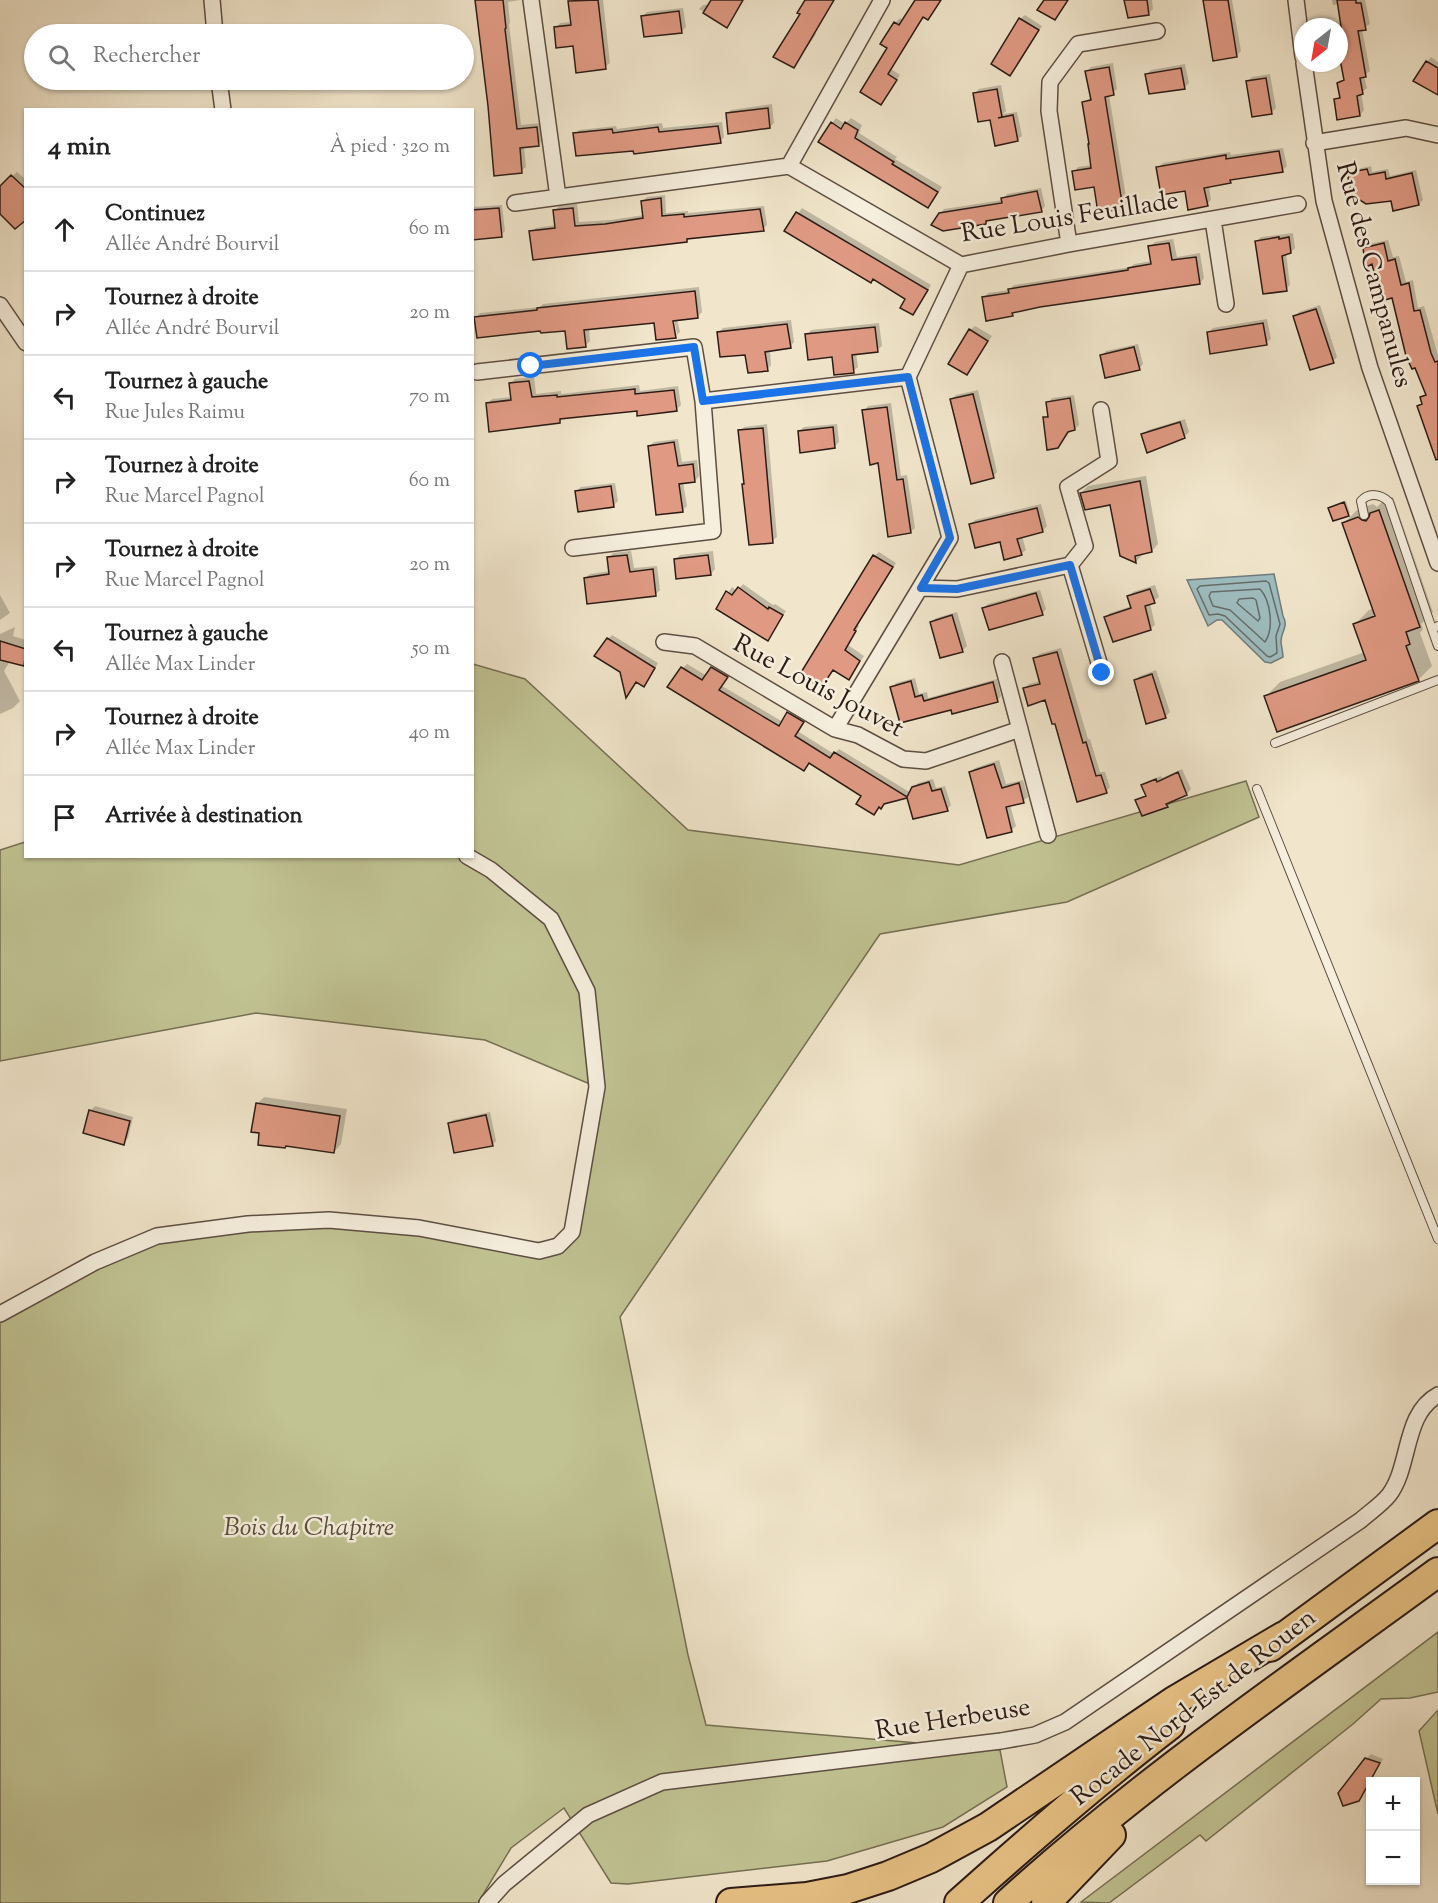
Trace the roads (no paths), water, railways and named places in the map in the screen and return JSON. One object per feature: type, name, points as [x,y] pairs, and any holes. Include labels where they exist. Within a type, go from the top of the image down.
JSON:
[{"type":"highway","name":"Rocade Nord-Est de Rouen","points":[[960,1903],[1032,1837],[1104,1776],[1284,1636],[1438,1524]]},
{"type":"highway","name":"Rocade Nord-Est de Rouen","points":[[1008,1903],[1083,1838],[1188,1757],[1438,1572]]},
{"type":"highway","points":[[731,1903],[807,1897],[848,1889],[932,1858],[987,1827],[1174,1701],[1284,1636]]},
{"type":"highway","points":[[1046,1903],[1188,1757]]},
{"type":"street","points":[[213,0],[214,24]]},
{"type":"street","points":[[531,0],[558,197]]},
{"type":"street","points":[[515,203],[789,166],[882,0]]},
{"type":"street","points":[[1296,0],[1298,18]]},
{"type":"street","points":[[1069,244],[1049,111],[1050,82],[1078,44],[1157,31]]},
{"type":"street","name":"Rue des Campanules","points":[[1305,72],[1324,201],[1370,368],[1438,563]]},
{"type":"street","points":[[220,90],[223,108]]},
{"type":"street","points":[[1314,143],[1406,129],[1438,135]]},
{"type":"street","name":"Rue Louis Feuillade","points":[[789,166],[961,265],[1298,204]]},
{"type":"street","points":[[1213,220],[1226,304]]},
{"type":"street","points":[[835,729],[950,538],[908,377],[961,265]]},
{"type":"street","points":[[0,305],[24,340]]},
{"type":"street","points":[[477,372],[694,347],[703,401],[713,531],[573,549]]},
{"type":"street","points":[[703,401],[908,377]]},
{"type":"street","points":[[921,588],[957,589],[1070,565],[1085,546],[1068,487],[1109,461],[1101,410]]},
{"type":"street","points":[[1070,565],[1102,673]]},
{"type":"street","name":"Rue Louis Jouvet","points":[[664,642],[695,646],[835,729],[858,735],[903,759],[926,761],[1020,729]]},
{"type":"street","points":[[1002,662],[1048,835]]},
{"type":"street","points":[[0,1314],[95,1262],[157,1236],[236,1225],[329,1220],[419,1228],[539,1251],[558,1246],[572,1232],[597,1087],[587,991],[551,919],[491,870],[470,858]]},
{"type":"street","name":"Rue Herbeuse","points":[[487,1903],[504,1884],[588,1815],[662,1782],[1001,1741],[1035,1735],[1065,1722],[1368,1514],[1389,1495],[1401,1471],[1419,1413],[1431,1399],[1438,1395]]},
{"type":"lane","points":[[1364,515],[1361,501],[1366,496],[1377,495],[1389,502],[1435,628],[1438,646]]},
{"type":"lane","points":[[1275,743],[1438,680]]},
{"type":"lane","points":[[1257,789],[1438,1239]]},
{"type":"water","points":[[1274,574],[1285,626],[1281,638],[1283,657],[1271,663],[1265,662],[1222,620],[1217,620],[1208,626],[1187,580]]},
{"type":"park label","name":"Bois du Chapitre","points":[[309,1528]]}]
